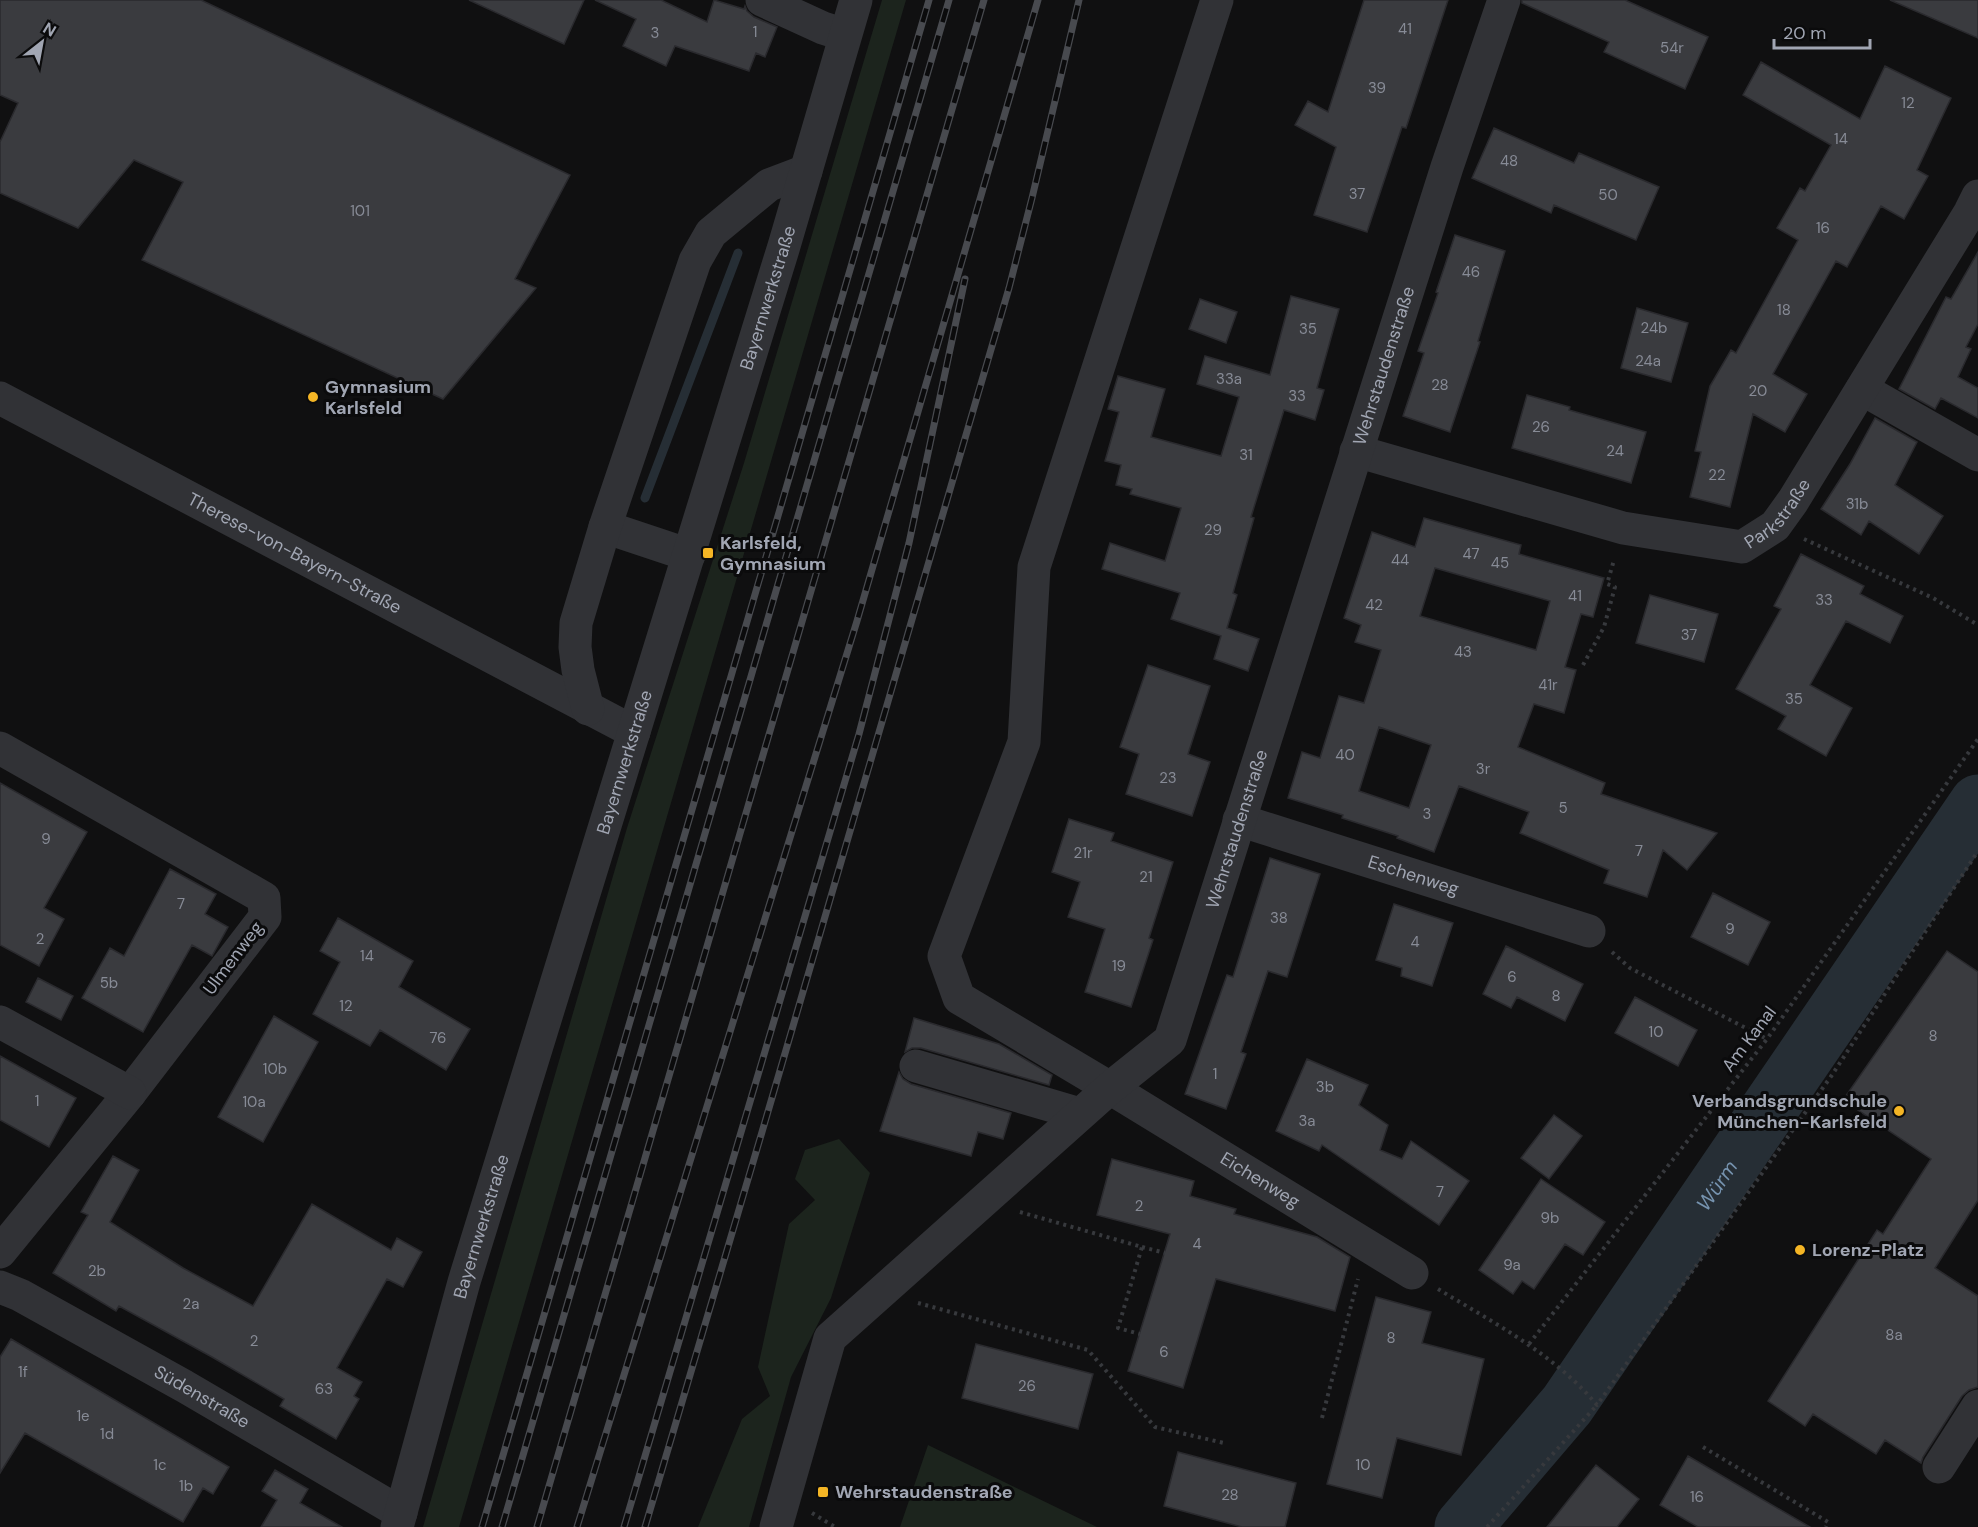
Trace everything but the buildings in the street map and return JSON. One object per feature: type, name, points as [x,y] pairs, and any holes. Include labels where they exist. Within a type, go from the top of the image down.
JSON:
[{"type":"street","points":[[762,0],[823,28],[845,35]]},
{"type":"street","name":"Bayernwerkstraße","points":[[399,1520],[464,1282],[689,555],[856,0]]},
{"type":"street","name":"Eichenweg","points":[[1217,0],[1034,567],[1024,742],[944,956],[959,998],[1412,1273]]},
{"type":"street","name":"Wehrstaudenstraße","points":[[776,1527],[830,1338],[1080,1114],[1170,1040],[1443,178],[1504,0]]},
{"type":"street","points":[[588,709],[578,670],[575,647],[576,623],[605,527],[695,261],[711,233],[769,185],[806,171]]},
{"type":"street","name":"Parkstraße","points":[[1356,451],[1623,528],[1742,547],[1776,526],[1862,389],[1978,196]]},
{"type":"street","points":[[1862,389],[1978,455]]},
{"type":"street","name":"Therese-von-Bayern-Straße","points":[[0,398],[634,732]]},
{"type":"street","points":[[605,527],[689,555]]},
{"type":"street","name":"Ulmenweg","points":[[0,748],[264,898],[265,917],[130,1093],[0,1252]]},
{"type":"street","name":"Eschenweg","points":[[1239,820],[1589,931]]},
{"type":"street","points":[[0,1022],[130,1093]]},
{"type":"street","points":[[916,1066],[1080,1114]]},
{"type":"street","name":"Südenstraße","points":[[0,1287],[21,1295],[184,1386],[399,1520]]},
{"type":"street","points":[[1939,1467],[1978,1406]]},
{"type":"path","points":[[1776,526],[1934,598],[1978,625]]},
{"type":"path","points":[[1583,665],[1604,627],[1615,587],[1606,584],[1623,528]]},
{"type":"path","name":"Am Kanal","points":[[1529,1344],[1767,1039],[1978,740]]},
{"type":"path","points":[[1487,1527],[1597,1405],[1832,1075],[1978,851]]},
{"type":"path","points":[[1589,931],[1630,968],[1767,1039]]},
{"type":"path","points":[[982,1201],[1165,1253]]},
{"type":"path","points":[[1322,1418],[1367,1245]]},
{"type":"path","points":[[1140,1334],[1118,1328],[1142,1247]]},
{"type":"path","points":[[1412,1273],[1529,1344],[1570,1377],[1597,1405]]},
{"type":"path","points":[[879,1293],[1088,1350],[1155,1427],[1224,1443]]},
{"type":"path","points":[[1703,1447],[1828,1522],[1826,1527]]},
{"type":"shaded area","points":[[882,0],[906,0],[459,1527],[423,1527],[627,828],[744,463]]},
{"type":"shaded area","points":[[839,1139],[870,1173],[831,1298],[791,1377],[749,1527],[698,1527],[742,1419],[770,1396],[758,1367],[789,1224],[815,1200],[795,1179],[805,1150]]},
{"type":"shaded area","points":[[928,1445],[1097,1527],[900,1527]]},
{"type":"waterway","points":[[645,498],[738,253]]},
{"type":"waterway","name":"Würm","points":[[1463,1527],[1567,1405],[1978,803]]},
{"type":"railway","points":[[482,1527],[929,0]]},
{"type":"railway","points":[[502,1527],[949,0]]},
{"type":"railway","points":[[537,1527],[984,0]]},
{"type":"railway","points":[[577,1527],[857,621],[1038,0]]},
{"type":"railway","points":[[645,1527],[1009,288],[1079,0]]},
{"type":"railway","points":[[624,1527],[859,734],[909,543],[965,279]]},
{"type":"place","name":"Gymnasium Karlsfeld","points":[[313,397]]},
{"type":"place","name":"Karlsfeld, Gymnasium","points":[[708,553]]},
{"type":"place","name":"Verbandsgrundschule München-Karlsfeld","points":[[1899,1111]]},
{"type":"place","name":"Lorenz-Platz","points":[[1800,1250]]},
{"type":"place","name":"Wehrstaudenstraße","points":[[823,1492]]}]
